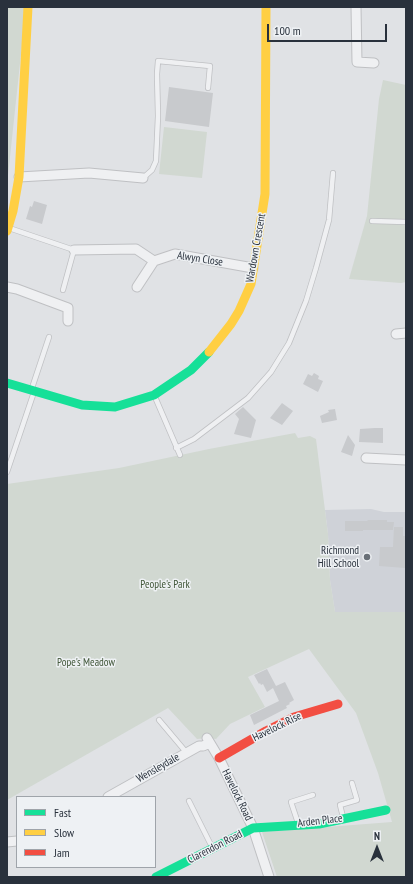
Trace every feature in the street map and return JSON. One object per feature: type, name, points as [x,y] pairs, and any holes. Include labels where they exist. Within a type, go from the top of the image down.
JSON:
[{"type":"street","points":[[8,229],[19,177],[28,7]]},
{"type":"street","name":"Wardown Crescent","points":[[7,383],[82,405],[115,407],[154,395],[191,370],[208,354],[232,324],[251,284],[265,194],[266,7]]},
{"type":"street","points":[[356,7],[357,62],[374,63]]},
{"type":"street","points":[[19,177],[89,173],[143,178]]},
{"type":"street","points":[[74,250],[136,249],[154,261],[137,287]]},
{"type":"street","name":"Alwyn Close","points":[[154,261],[175,254],[253,268]]},
{"type":"street","points":[[7,287],[17,289],[68,308],[68,321]]},
{"type":"street","points":[[396,334],[406,333]]},
{"type":"street","points":[[366,458],[406,460]]},
{"type":"street","name":"Havelock Rise","points":[[219,758],[255,733],[293,715],[338,704]]},
{"type":"street","name":"Wensleydale","points":[[110,796],[159,771],[186,752],[199,746],[203,746],[208,740]]},
{"type":"street","name":"Havelock Road","points":[[208,740],[219,758],[253,828],[269,877]]},
{"type":"street","name":"Arden Place","points":[[253,828],[319,824],[386,810]]},
{"type":"street","name":"Clarendon Road","points":[[156,877],[253,828]]},
{"type":"lane","points":[[143,178],[152,170],[156,162],[158,116],[156,74],[158,60],[210,66],[208,88]]},
{"type":"lane","points":[[176,448],[194,439],[248,398],[271,372],[289,343],[306,301],[329,220],[333,173]]},
{"type":"lane","points":[[372,221],[406,222]]},
{"type":"lane","points":[[8,229],[74,250],[64,290]]},
{"type":"lane","points":[[7,472],[49,337]]},
{"type":"lane","points":[[154,395],[180,455]]},
{"type":"lane","points":[[159,720],[186,752]]},
{"type":"lane","points":[[344,819],[340,805],[357,800],[352,783]]},
{"type":"lane","points":[[298,825],[291,802],[313,795]]},
{"type":"lane","points":[[189,801],[212,849]]},
{"type":"shaded area","name":"Richmond Hill School","points":[[371,509],[384,512],[406,512],[406,612],[335,612],[330,580],[328,534],[325,510]]},
{"type":"green space","points":[[7,7],[26,7],[7,185]]},
{"type":"green space","points":[[383,80],[406,85],[406,282],[401,283],[349,279],[367,216],[379,99]]},
{"type":"green space","points":[[164,127],[207,132],[202,178],[159,174]]},
{"type":"green space","name":"People's Park","points":[[295,433],[298,438],[310,436],[316,439],[328,534],[330,580],[335,612],[406,612],[406,877],[277,877],[262,832],[392,822],[378,773],[356,713],[309,649],[248,677],[265,707],[230,724],[216,739],[197,739],[168,708],[7,800],[7,484],[119,468]]},
{"type":"building","points":[[169,87],[213,93],[209,127],[165,121]]},
{"type":"building","points":[[34,201],[47,205],[42,224],[26,219],[30,206],[32,207]]},
{"type":"building","points":[[314,373],[319,376],[318,379],[323,381],[318,392],[303,384],[308,374],[312,376]]},
{"type":"building","points":[[282,403],[293,411],[282,425],[270,418]]},
{"type":"building","points":[[243,407],[256,420],[251,438],[234,434],[239,419],[235,414]]},
{"type":"building","points":[[335,409],[337,420],[322,423],[320,416],[329,412],[328,410]]},
{"type":"building","points":[[383,428],[383,443],[359,442],[360,429]]},
{"type":"building","points":[[348,435],[355,445],[352,456],[341,452]]},
{"type":"building","points":[[387,520],[387,522],[394,522],[393,530],[345,531],[345,521]]},
{"type":"building","points":[[394,527],[403,527],[403,536],[406,536],[405,568],[379,566],[380,547],[393,547]]},
{"type":"building","points":[[267,669],[276,686],[285,682],[294,700],[286,706],[287,708],[254,725],[250,715],[279,701],[273,688],[267,692],[263,684],[259,684],[254,675]]},
{"type":"traffic: fast","points":[[7,383],[82,405],[115,407],[154,395],[191,370],[209,352]]},
{"type":"traffic: fast","points":[[156,877],[253,828],[319,824],[386,810]]},
{"type":"traffic: slow","points":[[7,231],[13,211],[19,177],[28,7]]},
{"type":"traffic: slow","points":[[209,352],[231,324],[239,311],[251,284],[265,194],[266,7]]},
{"type":"traffic: jam","points":[[219,758],[294,717],[338,704]]},
{"type":"place","name":"Richmond Hill School","points":[[367,557]]},
{"type":"park label","name":"Pope's Meadow","points":[[86,663]]}]
